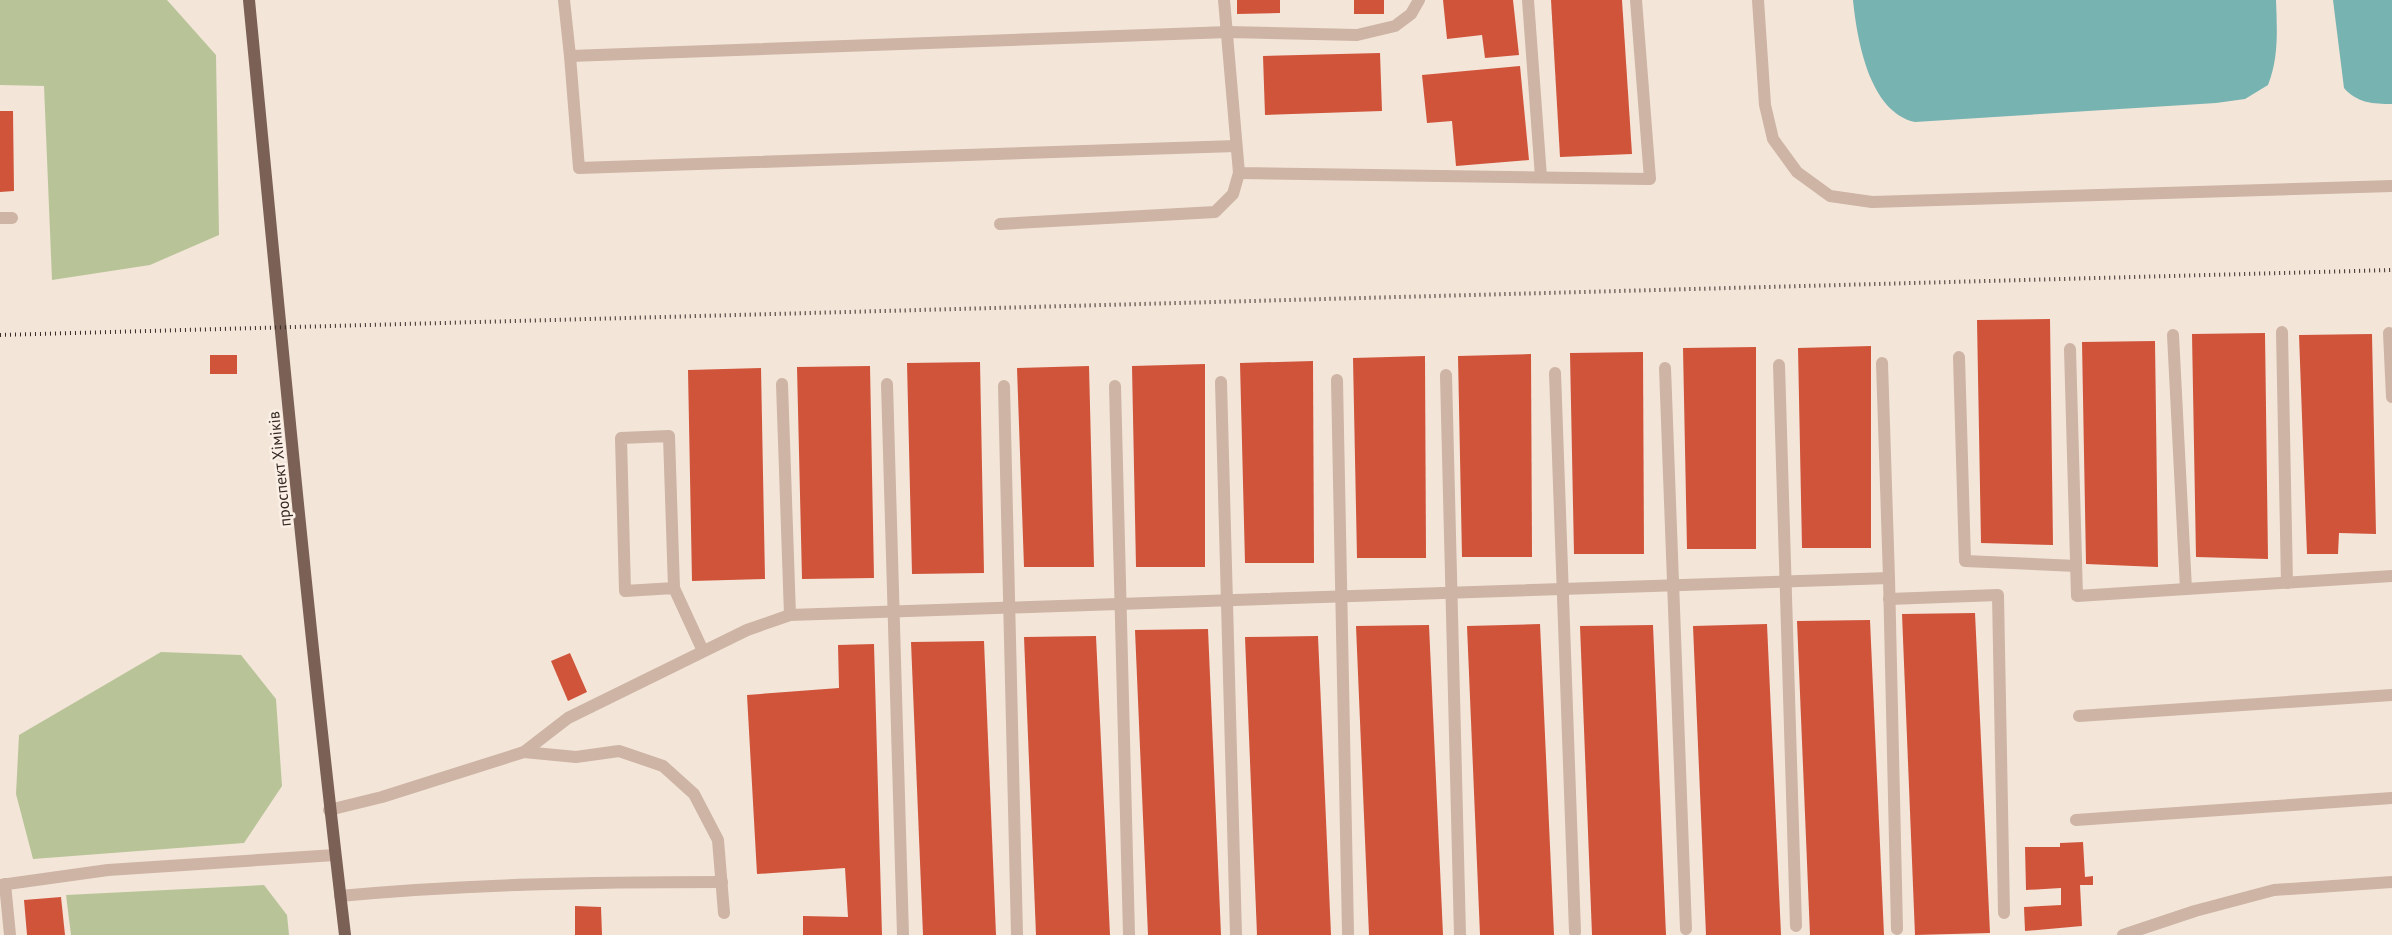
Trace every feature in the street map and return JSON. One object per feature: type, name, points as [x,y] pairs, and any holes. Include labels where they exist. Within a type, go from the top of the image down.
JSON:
[{"type":"main road","name":"проспект Хіміків","points":[[249,0],[334,855],[344,935]]},
{"type":"lane","points":[[564,0],[580,168],[1236,146]]},
{"type":"lane","points":[[1000,224],[1215,212],[1233,194],[1239,173],[1224,0]]},
{"type":"lane","points":[[570,56],[1228,32],[1357,35],[1395,26],[1411,14],[1419,0]]},
{"type":"lane","points":[[1528,0],[1541,177]]},
{"type":"lane","points":[[1239,173],[1650,179],[1636,0]]},
{"type":"lane","points":[[1758,0],[1765,105],[1773,139],[1797,172],[1830,196],[1872,202],[2392,186]]},
{"type":"lane","points":[[2282,332],[2288,583]]},
{"type":"lane","points":[[2389,333],[2392,397]]},
{"type":"lane","points":[[2173,335],[2186,589]]},
{"type":"lane","points":[[2070,349],[2076,596],[2392,576]]},
{"type":"lane","points":[[1959,357],[1965,560],[2076,566]]},
{"type":"lane","points":[[1882,363],[1897,929]]},
{"type":"lane","points":[[1779,365],[1796,926]]},
{"type":"lane","points":[[1664,368],[1686,929]]},
{"type":"lane","points":[[1555,373],[1575,932]]},
{"type":"lane","points":[[1446,375],[1460,935]]},
{"type":"lane","points":[[1337,380],[1348,934]]},
{"type":"lane","points":[[1221,382],[1236,935]]},
{"type":"lane","points":[[782,384],[790,615]]},
{"type":"lane","points":[[887,384],[903,935]]},
{"type":"lane","points":[[1004,386],[1017,935]]},
{"type":"lane","points":[[1115,386],[1129,935]]},
{"type":"lane","points":[[674,588],[625,592],[621,438],[668,436],[674,588],[703,651]]},
{"type":"lane","points":[[330,810],[382,797],[524,752],[568,718],[747,630],[790,615],[1889,578]]},
{"type":"lane","points":[[1889,599],[1998,595],[2004,913]]},
{"type":"lane","points":[[2079,716],[2392,695]]},
{"type":"lane","points":[[524,752],[576,758],[619,751],[663,766],[694,794],[718,840],[724,913]]},
{"type":"lane","points":[[2076,820],[2392,798]]},
{"type":"lane","points":[[10,935],[3,884],[108,870],[334,855]]},
{"type":"lane","points":[[340,896],[450,887],[595,882],[722,882]]},
{"type":"lane","points":[[2123,935],[2195,910],[2274,890],[2392,882]]},
{"type":"green space","points":[[0,0],[167,0],[216,55],[219,235],[150,265],[52,280],[44,86],[0,85]]},
{"type":"green space","points":[[161,652],[241,655],[276,699],[282,786],[244,843],[33,859],[16,794],[19,735]]},
{"type":"green space","points":[[264,885],[287,915],[289,935],[71,935],[66,895]]},
{"type":"water","points":[[1853,0],[2276,0],[2276,54],[2268,85],[2245,99],[2216,103],[1915,122],[1899,115],[1886,104],[1876,89],[1862,53]]},
{"type":"water","points":[[2333,0],[2392,0],[2392,104],[2378,104],[2360,100],[2344,88]]},
{"type":"building","points":[[1237,0],[1280,0],[1280,13],[1237,14]]},
{"type":"building","points":[[1354,0],[1384,0],[1384,14],[1354,14]]},
{"type":"building","points":[[1443,0],[1513,0],[1519,55],[1485,58],[1482,35],[1447,39]]},
{"type":"building","points":[[1551,0],[1622,0],[1632,154],[1560,157]]},
{"type":"building","points":[[1380,53],[1382,111],[1265,115],[1263,56]]},
{"type":"building","points":[[1520,66],[1529,160],[1456,166],[1452,121],[1427,123],[1422,75]]},
{"type":"building","points":[[0,111],[13,111],[14,191],[0,192]]},
{"type":"building","points":[[2050,319],[2053,545],[1981,543],[1977,320]]},
{"type":"building","points":[[2265,333],[2268,559],[2196,557],[2192,334]]},
{"type":"building","points":[[2372,334],[2376,534],[2339,533],[2338,554],[2307,554],[2299,335]]},
{"type":"building","points":[[2155,341],[2158,567],[2086,564],[2082,342]]},
{"type":"building","points":[[1871,346],[1871,548],[1802,548],[1798,348]]},
{"type":"building","points":[[1756,347],[1756,549],[1687,549],[1683,348]]},
{"type":"building","points":[[1643,352],[1644,554],[1574,554],[1570,353]]},
{"type":"building","points":[[1531,354],[1532,557],[1462,557],[1458,356]]},
{"type":"building","points":[[210,355],[237,355],[237,374],[210,374]]},
{"type":"building","points":[[1425,356],[1426,558],[1357,558],[1353,358]]},
{"type":"building","points":[[1313,361],[1314,563],[1245,563],[1240,363]]},
{"type":"building","points":[[980,362],[984,573],[912,574],[907,363]]},
{"type":"building","points":[[1205,364],[1205,567],[1136,567],[1132,366]]},
{"type":"building","points":[[870,366],[874,578],[802,579],[797,367]]},
{"type":"building","points":[[1089,366],[1094,567],[1024,567],[1017,368]]},
{"type":"building","points":[[761,368],[765,579],[692,581],[688,370]]},
{"type":"building","points":[[1975,613],[1990,933],[1915,935],[1902,614]]},
{"type":"building","points":[[1870,620],[1884,935],[1810,935],[1797,621]]},
{"type":"building","points":[[1540,624],[1554,935],[1480,935],[1467,626]]},
{"type":"building","points":[[1767,624],[1781,935],[1706,935],[1693,626]]},
{"type":"building","points":[[1429,625],[1443,935],[1369,935],[1356,626]]},
{"type":"building","points":[[1653,625],[1666,935],[1592,935],[1580,626]]},
{"type":"building","points":[[1208,629],[1221,935],[1148,935],[1135,630]]},
{"type":"building","points":[[1096,636],[1110,935],[1036,935],[1024,637]]},
{"type":"building","points":[[1318,636],[1331,935],[1257,935],[1245,637]]},
{"type":"building","points":[[984,641],[996,935],[923,935],[911,642]]},
{"type":"building","points":[[874,644],[882,935],[803,935],[803,916],[848,917],[845,868],[757,874],[747,695],[839,688],[838,645]]},
{"type":"building","points":[[570,653],[587,692],[568,701],[551,661]]},
{"type":"building","points":[[2083,842],[2085,877],[2093,876],[2093,885],[2080,885],[2082,926],[2025,931],[2024,907],[2061,905],[2061,888],[2026,890],[2025,847],[2060,847],[2060,843]]},
{"type":"building","points":[[61,897],[65,935],[27,935],[24,900]]},
{"type":"building","points":[[575,906],[601,907],[602,935],[575,935]]},
{"type":"railway","points":[[0,335],[2392,270]]}]
